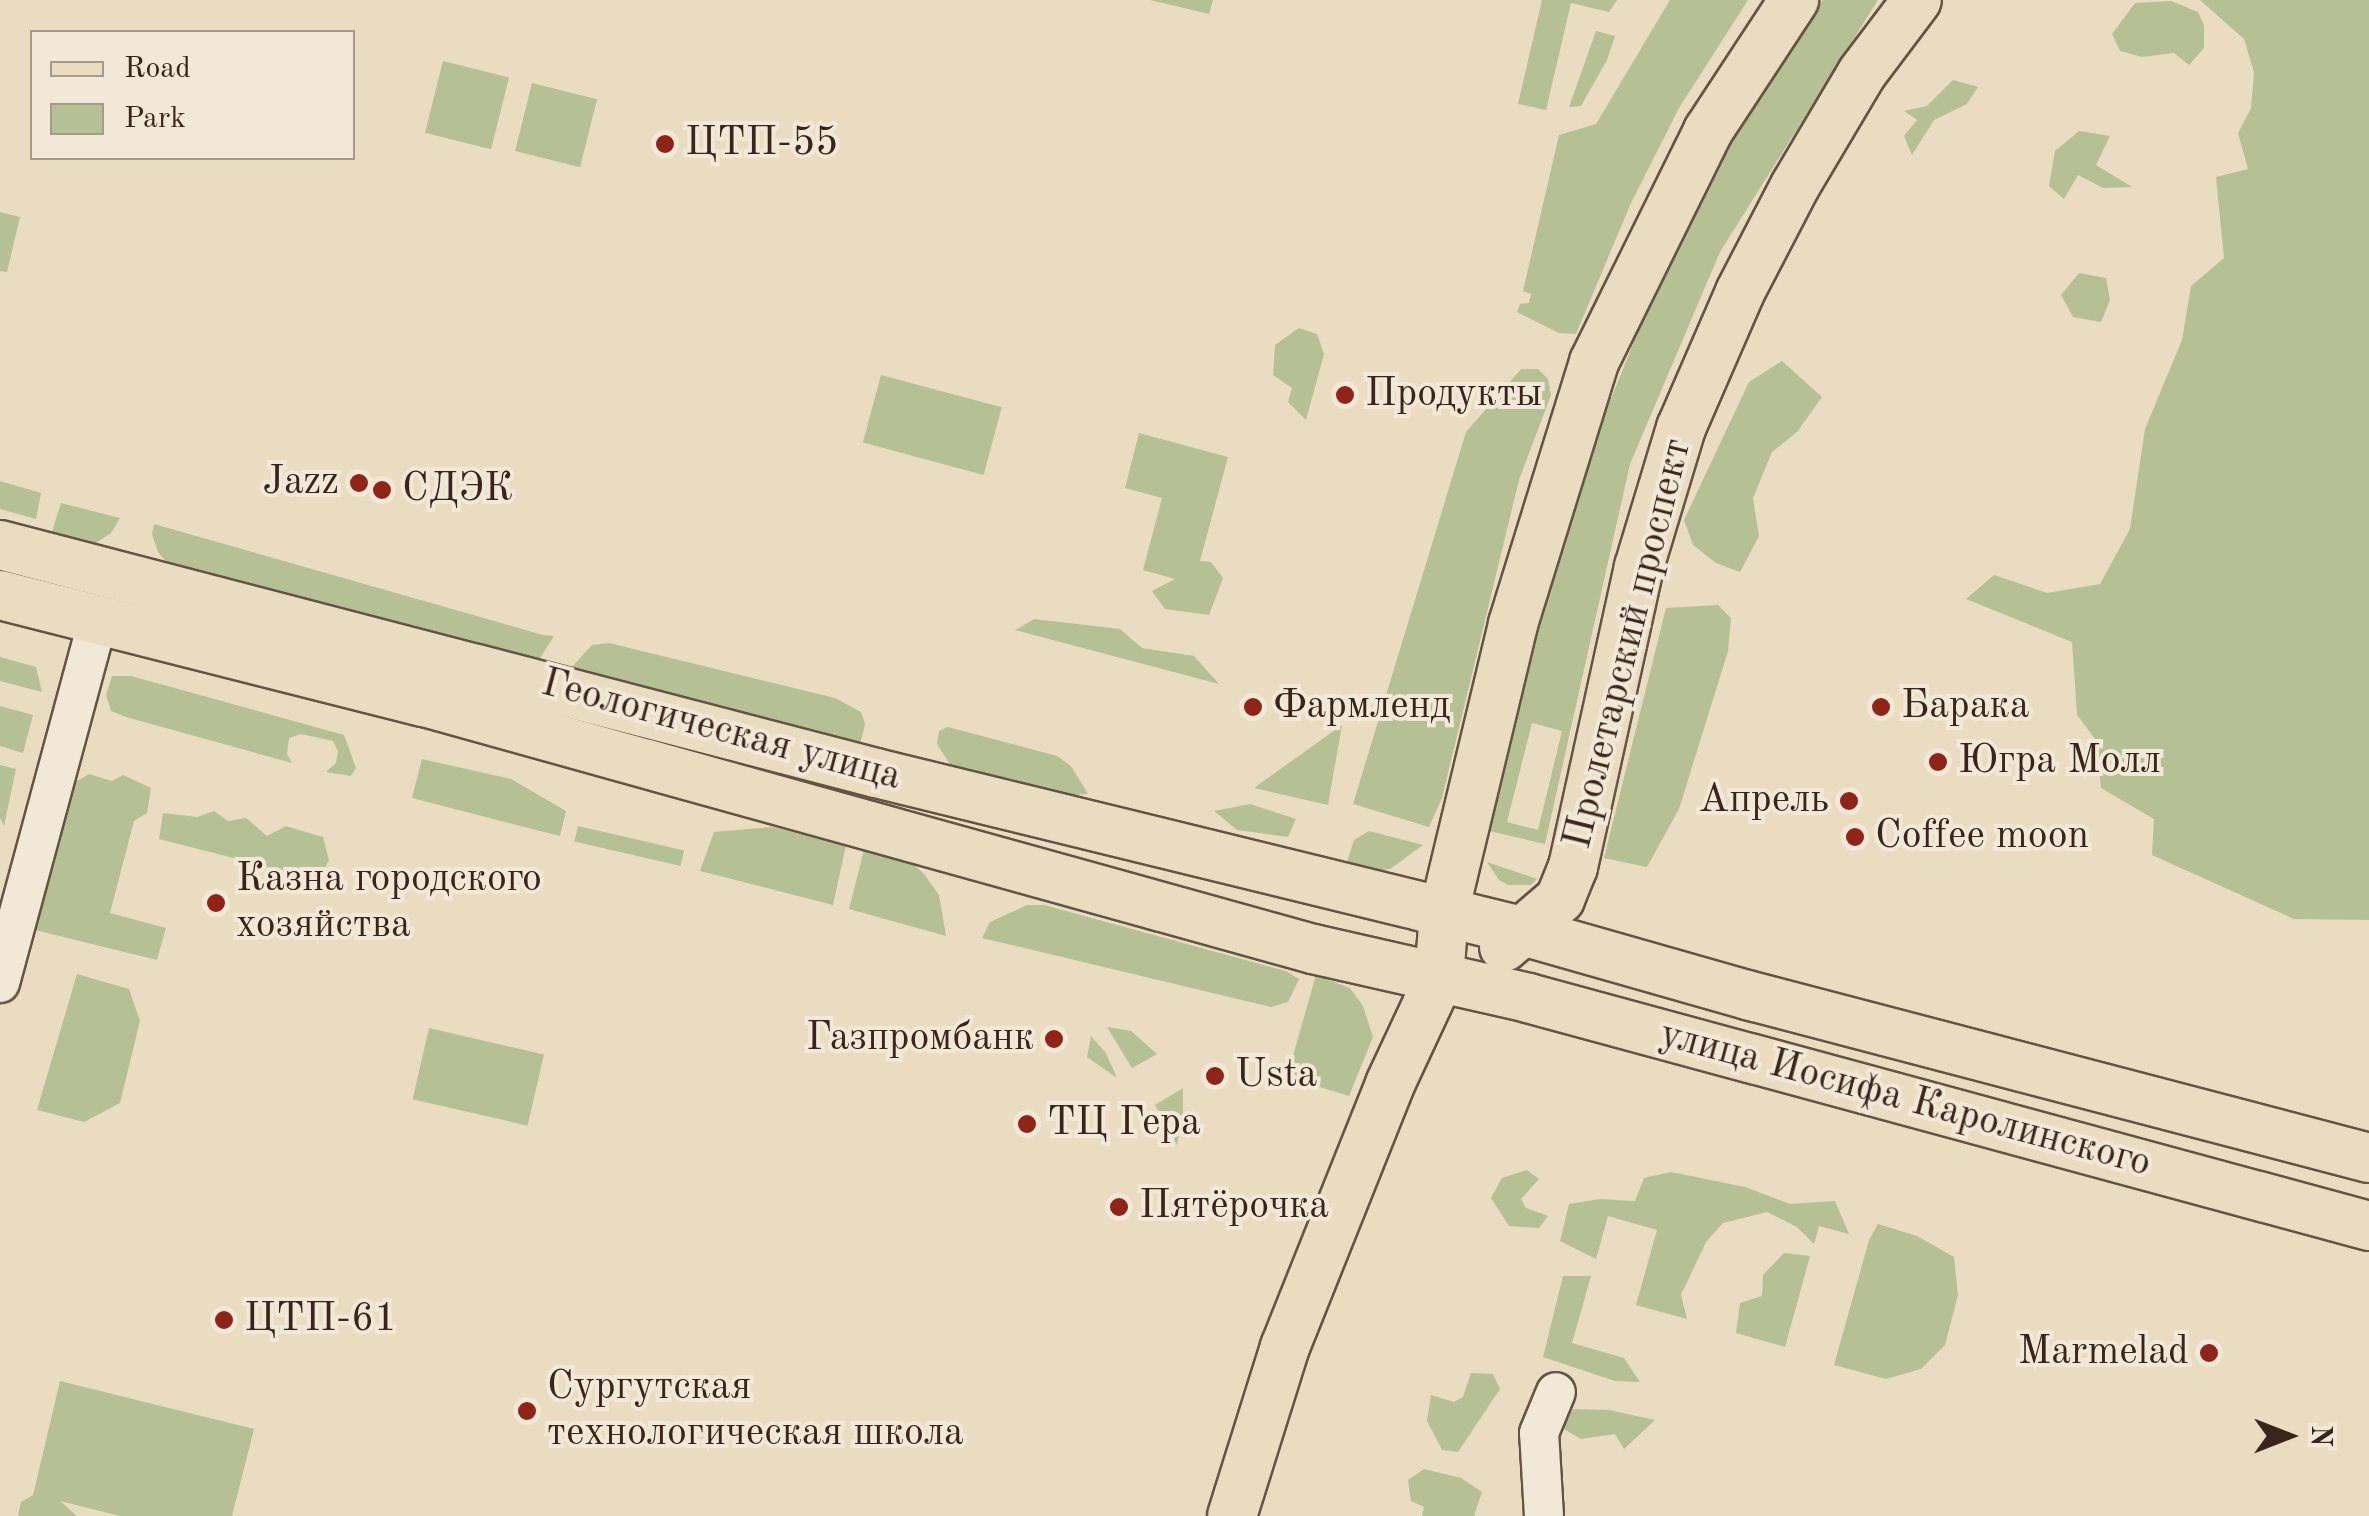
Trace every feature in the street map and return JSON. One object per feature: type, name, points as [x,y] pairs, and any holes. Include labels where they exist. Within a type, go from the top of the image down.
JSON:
[{"type":"main road","points":[[1232,1516],[1285,1347],[1390,1084],[1439,980],[1444,912],[1512,624],[1594,362],[1708,130],[1794,0]]},
{"type":"main road","name":"Пролетарский проспект","points":[[1439,980],[1526,932],[1560,899],[1573,867],[1639,567],[1682,428],[1740,292],[1795,186],[1862,73],[1917,0]]},
{"type":"main road","name":"Геологическая улица","points":[[0,546],[876,773],[1444,912]]},
{"type":"main road","name":"Геологическая улица","points":[[0,595],[441,706],[1313,949],[1439,980]]},
{"type":"main road","name":"улица Иосифа Каролинского","points":[[1444,912],[1747,996],[2369,1158]]},
{"type":"main road","name":"улица Иосифа Каролинского","points":[[1439,980],[1614,1021],[2369,1226]]},
{"type":"street","points":[[0,983],[98,620]]},
{"type":"street","points":[[1544,1516],[1540,1433],[1556,1392]]},
{"type":"green space","points":[[1150,0],[1213,0],[1209,14]]},
{"type":"green space","points":[[1542,0],[1617,0],[1609,12],[1571,3],[1546,110],[1518,104]]},
{"type":"green space","points":[[1670,0],[1748,0],[1679,108],[1631,203],[1576,334],[1559,333],[1517,312],[1520,304],[1529,303],[1531,294],[1523,291],[1559,135],[1596,124]]},
{"type":"green space","points":[[1823,0],[1878,0],[1720,252],[1630,464],[1545,844],[1489,831],[1548,589],[1591,448],[1655,290],[1759,94]],"holes":[[[1532,723],[1562,731],[1538,830],[1507,822]]]},
{"type":"green space","points":[[2200,0],[2369,0],[2369,920],[2294,919],[2152,855],[2154,819],[2101,788],[2096,740],[2077,715],[2072,642],[1966,599],[1994,575],[2047,593],[2100,584],[2130,529],[2145,429],[2182,340],[2191,286],[2224,258],[2216,177],[2248,169],[2238,133],[2251,108],[2254,72],[2244,39]]},
{"type":"green space","points":[[2171,1],[2198,12],[2204,25],[2204,48],[2189,65],[2174,53],[2142,57],[2120,51],[2112,34],[2135,3]]},
{"type":"green space","points":[[1596,31],[1615,36],[1607,60],[1581,106],[1569,107]]},
{"type":"green space","points":[[443,61],[509,77],[491,149],[425,133]]},
{"type":"green space","points":[[1953,80],[1978,87],[1967,104],[1934,120],[1912,155],[1904,136],[1917,120],[1904,111],[1927,106]]},
{"type":"green space","points":[[532,83],[597,99],[580,167],[515,151]]},
{"type":"green space","points":[[2079,131],[2110,136],[2096,165],[2132,187],[2103,188],[2078,175],[2064,199],[2049,186],[2055,151]]},
{"type":"green space","points":[[0,212],[20,217],[7,272],[0,271]]},
{"type":"green space","points":[[2079,273],[2106,278],[2110,300],[2101,322],[2073,317],[2061,295]]},
{"type":"green space","points":[[1299,328],[1317,334],[1324,354],[1306,420],[1288,402],[1292,388],[1273,375],[1275,345]]},
{"type":"green space","points":[[1782,361],[1822,397],[1797,432],[1772,452],[1753,498],[1759,536],[1740,572],[1716,563],[1693,545],[1684,520],[1749,382]]},
{"type":"green space","points":[[1521,369],[1538,369],[1548,379],[1551,395],[1519,480],[1442,798],[1429,827],[1353,804],[1466,432]]},
{"type":"green space","points":[[881,375],[1002,407],[984,475],[863,443]]},
{"type":"green space","points":[[1139,433],[1228,457],[1200,561],[1211,562],[1223,578],[1209,615],[1165,609],[1152,591],[1175,579],[1143,570],[1162,498],[1125,488]]},
{"type":"green space","points":[[0,481],[41,493],[36,519],[0,509]]},
{"type":"green space","points":[[61,503],[120,518],[111,533],[96,543],[49,541]]},
{"type":"green space","points":[[154,524],[554,636],[537,663],[171,568],[158,552],[152,534]]},
{"type":"green space","points":[[1718,605],[1731,618],[1728,651],[1679,809],[1647,867],[1604,858],[1666,608]]},
{"type":"green space","points":[[1034,619],[1120,629],[1142,648],[1194,656],[1219,684],[1015,630]]},
{"type":"green space","points":[[609,643],[835,698],[861,712],[865,724],[861,741],[851,747],[577,678],[571,668],[592,645]]},
{"type":"green space","points":[[0,657],[36,667],[42,692],[0,681]]},
{"type":"green space","points":[[112,676],[131,676],[344,735],[356,768],[351,776],[326,772],[336,763],[338,751],[333,741],[301,734],[289,738],[287,754],[292,763],[126,717],[111,711],[106,695]]},
{"type":"green space","points":[[0,706],[33,715],[23,753],[0,746]]},
{"type":"green space","points":[[1342,725],[1328,805],[1254,788]]},
{"type":"green space","points":[[948,727],[1057,756],[1071,766],[1088,794],[1049,797],[964,774],[951,766],[937,744],[939,731]]},
{"type":"green space","points":[[422,759],[511,779],[566,811],[560,836],[412,798]]},
{"type":"green space","points":[[0,765],[16,769],[4,826],[0,818]]},
{"type":"green space","points":[[89,774],[112,781],[123,775],[151,788],[147,813],[134,821],[110,913],[166,928],[157,960],[31,929],[69,786]]},
{"type":"green space","points":[[1250,804],[1296,819],[1288,837],[1237,830],[1214,811]]},
{"type":"green space","points":[[214,811],[228,821],[246,818],[267,836],[286,826],[323,837],[329,860],[319,880],[159,839],[163,813],[197,817]]},
{"type":"green space","points":[[578,826],[684,851],[681,866],[574,842]]},
{"type":"green space","points":[[772,827],[846,845],[833,905],[700,871],[714,832]]},
{"type":"green space","points":[[1369,831],[1423,845],[1390,869],[1368,872],[1345,868],[1354,840]]},
{"type":"green space","points":[[864,850],[908,859],[924,874],[939,895],[946,936],[849,909]]},
{"type":"green space","points":[[1487,862],[1537,879],[1531,885],[1508,885],[1499,880]]},
{"type":"green space","points":[[1027,905],[1044,905],[1286,971],[1299,979],[1288,1002],[1271,1007],[982,938],[990,922]]},
{"type":"green space","points":[[77,974],[129,989],[140,1021],[120,1103],[84,1122],[37,1110]]},
{"type":"green space","points":[[1316,975],[1350,988],[1363,1006],[1373,1037],[1349,1096],[1287,1077]]},
{"type":"green space","points":[[1107,1027],[1131,1031],[1157,1054],[1132,1068]]},
{"type":"green space","points":[[429,1028],[544,1055],[528,1126],[413,1099]]},
{"type":"green space","points":[[1091,1036],[1106,1053],[1117,1078],[1087,1057]]},
{"type":"green space","points":[[1183,1088],[1183,1115],[1177,1145],[1155,1105]]},
{"type":"green space","points":[[1527,1170],[1539,1179],[1521,1199],[1526,1208],[1548,1216],[1539,1228],[1509,1226],[1491,1198],[1502,1178]]},
{"type":"green space","points":[[1671,1172],[1745,1187],[1790,1204],[1835,1201],[1849,1234],[1819,1226],[1814,1244],[1797,1227],[1767,1212],[1723,1223],[1706,1242],[1681,1295],[1687,1319],[1636,1305],[1657,1230],[1608,1216],[1596,1259],[1560,1241],[1569,1204],[1600,1199],[1635,1201],[1644,1178]]},
{"type":"green space","points":[[1878,1224],[1917,1236],[1954,1257],[1958,1295],[1945,1345],[1921,1369],[1886,1379],[1834,1365],[1869,1240]]},
{"type":"green space","points":[[1784,1253],[1810,1256],[1785,1347],[1736,1333],[1740,1303],[1762,1296],[1763,1275]]},
{"type":"green space","points":[[1563,1276],[1591,1276],[1572,1343],[1624,1358],[1640,1382],[1615,1381],[1543,1357]]},
{"type":"green space","points":[[1471,1373],[1493,1374],[1500,1389],[1458,1452],[1442,1450],[1427,1421],[1431,1395],[1454,1402],[1463,1397]]},
{"type":"green space","points":[[60,1381],[254,1429],[232,1516],[120,1516],[60,1501],[77,1516],[18,1516],[21,1502],[33,1495]]},
{"type":"green space","points":[[1573,1409],[1609,1410],[1655,1420],[1624,1449],[1615,1434],[1581,1439],[1562,1428]]},
{"type":"green space","points":[[1424,1469],[1461,1478],[1482,1492],[1474,1516],[1422,1516],[1424,1507],[1411,1501],[1408,1480]]},
{"type":"place","name":"ЦТП-55","points":[[665,144]]},
{"type":"place","name":"Продукты","points":[[1345,395]]},
{"type":"place","name":"Jazz","points":[[359,483]]},
{"type":"place","name":"СДЭК","points":[[382,490]]},
{"type":"place","name":"Фармленд","points":[[1253,707]]},
{"type":"place","name":"Барака","points":[[1881,707]]},
{"type":"place","name":"Югра Молл","points":[[1938,762]]},
{"type":"place","name":"Апрель","points":[[1849,801]]},
{"type":"place","name":"Coffee moon","points":[[1855,837]]},
{"type":"place","name":"Казна городского хозяйства","points":[[216,903]]},
{"type":"place","name":"Газпромбанк","points":[[1054,1039]]},
{"type":"place","name":"Usta","points":[[1215,1076]]},
{"type":"place","name":"ТЦ Гера","points":[[1027,1124]]},
{"type":"place","name":"Пятёрочка","points":[[1119,1207]]},
{"type":"place","name":"ЦТП-61","points":[[224,1320]]},
{"type":"place","name":"Marmelad","points":[[2209,1353]]},
{"type":"place","name":"Сургутская технологическая школа","points":[[527,1411]]}]
